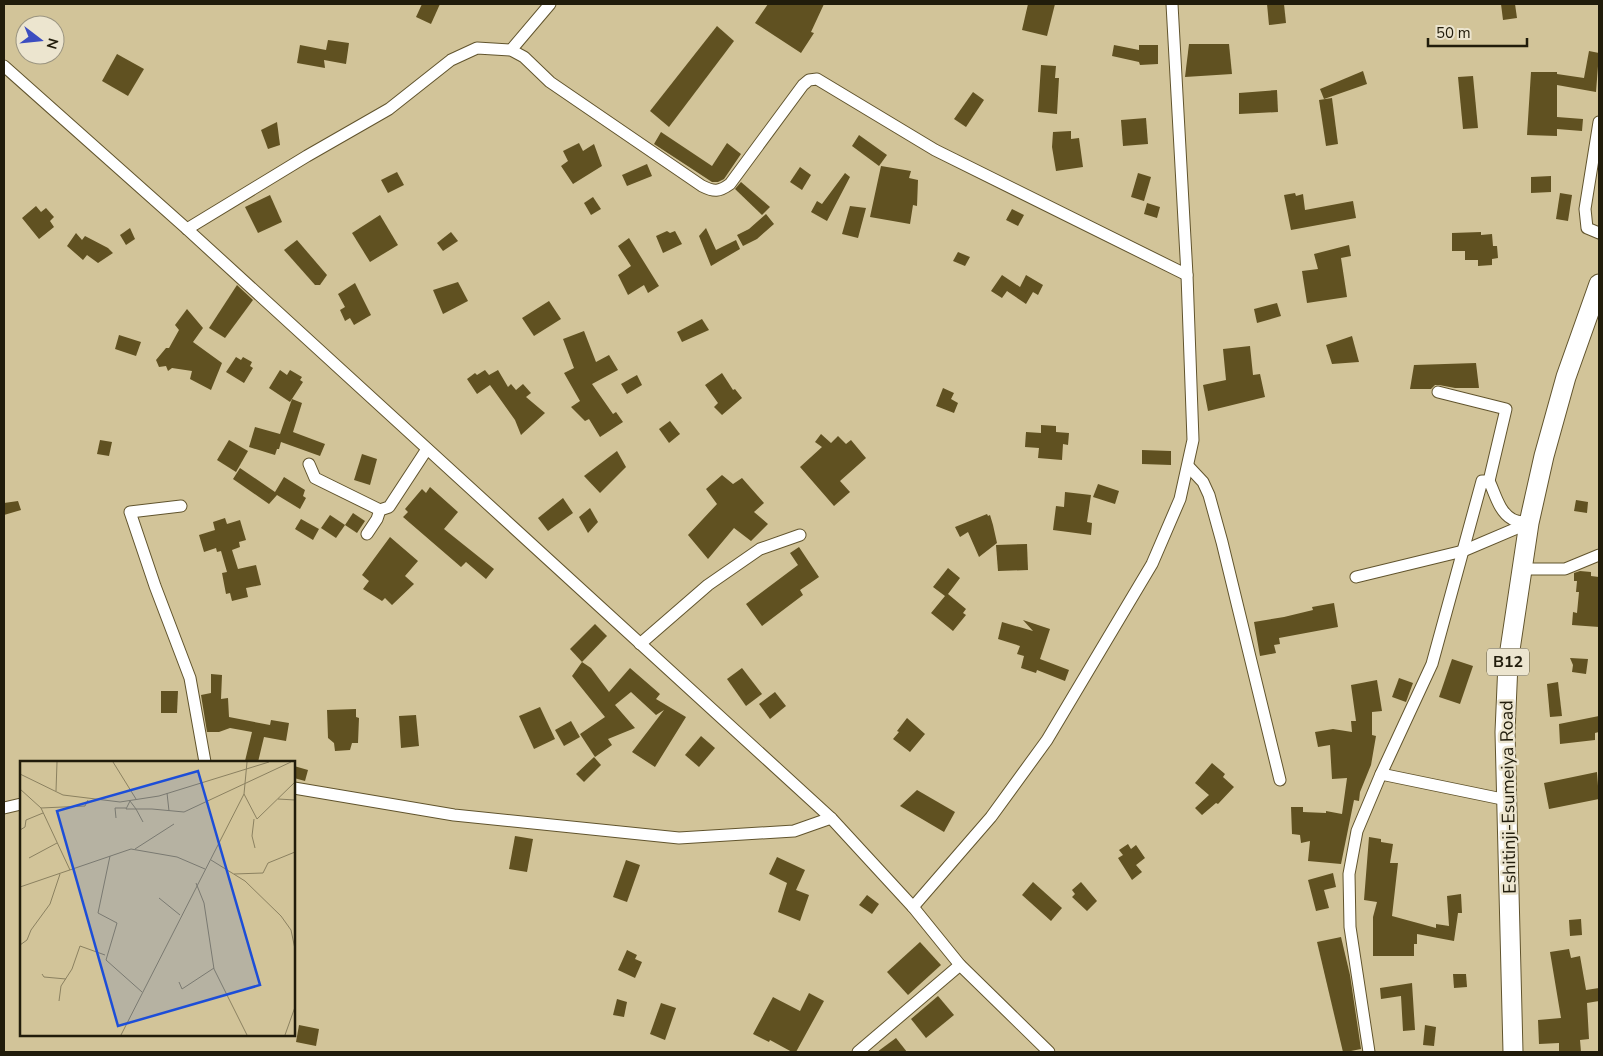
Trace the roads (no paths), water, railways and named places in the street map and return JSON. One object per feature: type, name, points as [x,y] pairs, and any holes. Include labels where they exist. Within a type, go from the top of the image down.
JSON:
[{"type":"highway","name":"Eshitinji-Esumeiya Road","points":[[1513,1052],[1505,732],[1508,663],[1529,523],[1544,456],[1566,377],[1599,284]]},
{"type":"street","points":[[511,50],[550,4]]},
{"type":"street","points":[[913,907],[992,817],[1047,740],[1152,564],[1180,499],[1193,440],[1187,275],[1172,4]]},
{"type":"street","points":[[187,229],[389,109],[450,60],[477,48],[511,50],[524,57],[550,82],[713,192],[721,191],[730,184],[803,85],[809,80],[817,80],[934,150],[1187,275]]},
{"type":"street","points":[[4,66],[187,229],[831,818],[913,907],[960,965],[1049,1052]]},
{"type":"street","points":[[1599,122],[1585,209],[1587,228],[1599,233]]},
{"type":"street","points":[[1438,392],[1506,409],[1489,481],[1494,497],[1512,519],[1529,523]]},
{"type":"street","points":[[309,464],[315,478],[380,510],[389,507],[427,449]]},
{"type":"street","points":[[1188,466],[1203,482],[1209,495],[1280,780]]},
{"type":"street","points":[[1369,1052],[1350,927],[1349,874],[1357,831],[1432,664],[1480,485],[1482,481],[1489,481]]},
{"type":"street","points":[[181,506],[130,512],[154,586],[190,678],[205,761]]},
{"type":"street","points":[[367,534],[377,519],[380,510]]},
{"type":"street","points":[[1356,576],[1463,551],[1529,523]]},
{"type":"street","points":[[640,644],[708,585],[730,569],[760,549],[800,535]]},
{"type":"street","points":[[1521,569],[1564,569],[1599,555]]},
{"type":"street","points":[[1381,774],[1507,800]]},
{"type":"street","points":[[295,788],[454,815],[679,838],[794,832],[831,818]]},
{"type":"street","points":[[4,808],[20,804]]},
{"type":"street","points":[[858,1052],[960,965]]}]
